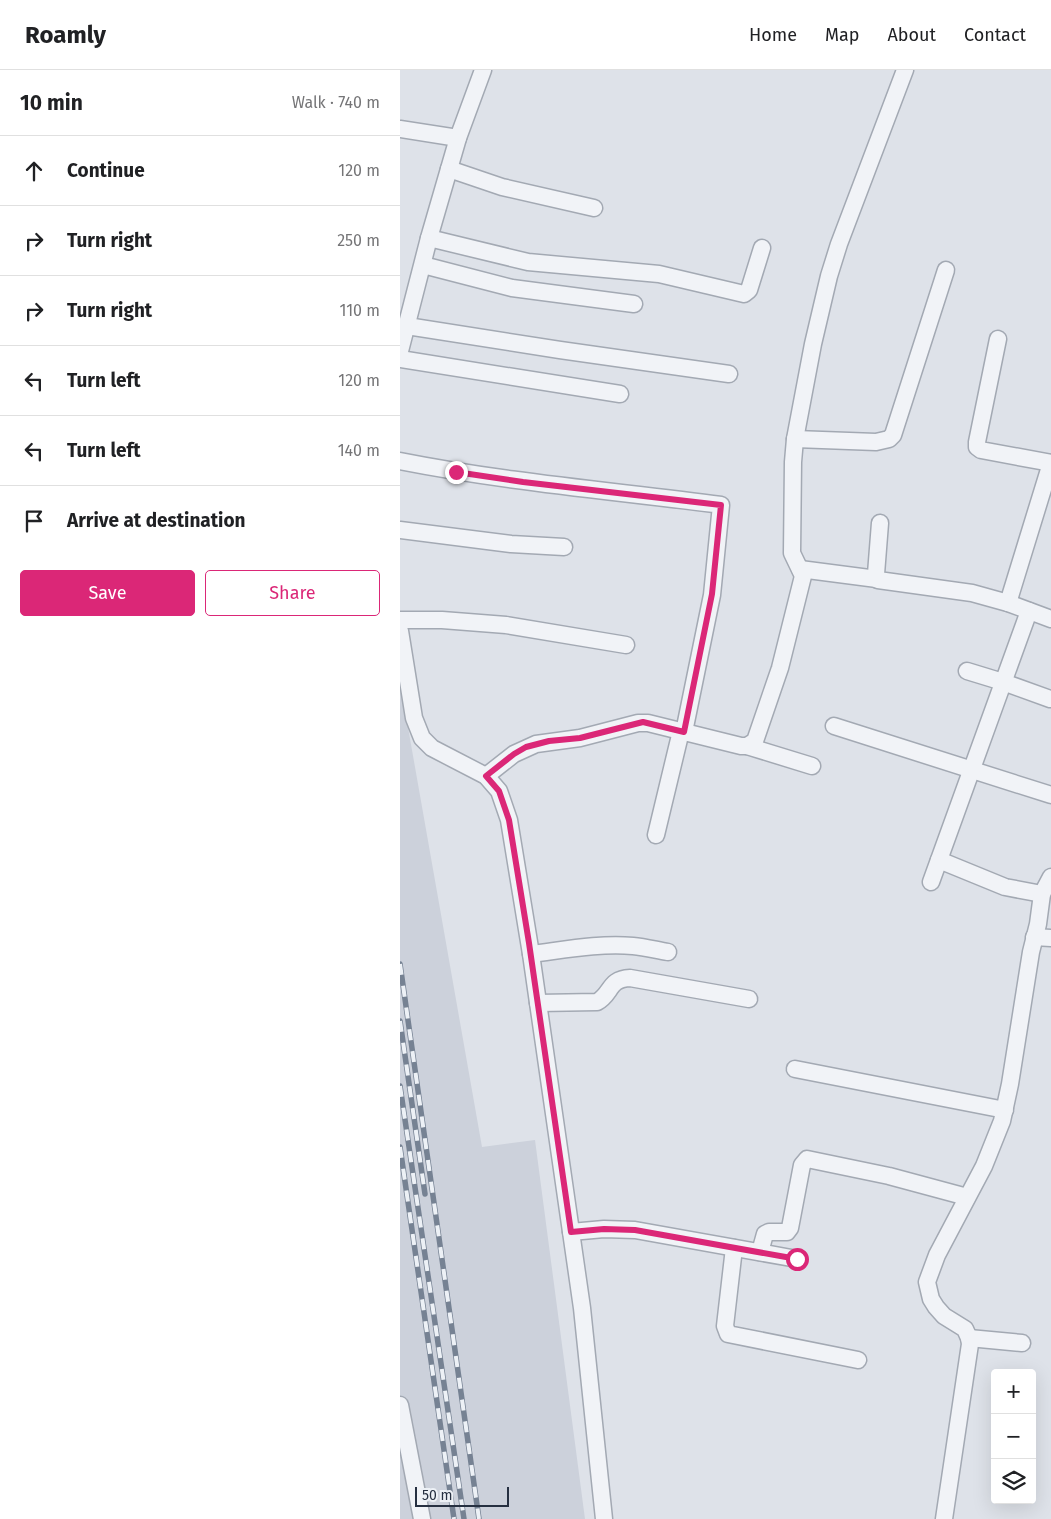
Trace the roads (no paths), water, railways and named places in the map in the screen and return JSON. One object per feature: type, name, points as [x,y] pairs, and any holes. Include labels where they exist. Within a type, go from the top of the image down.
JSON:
[{"type":"street","points":[[400,351],[424,265],[429,238],[458,138],[483,70]]},
{"type":"street","points":[[747,746],[755,741],[780,668],[803,574],[794,559],[792,550],[795,439],[813,344],[829,276],[839,244],[905,70]]},
{"type":"street","points":[[400,129],[458,138]]},
{"type":"street","points":[[449,170],[502,187],[594,208]]},
{"type":"street","points":[[429,238],[528,262],[659,274],[744,294],[749,290],[762,248]]},
{"type":"street","points":[[424,265],[512,288],[634,304]]},
{"type":"street","points":[[795,439],[876,442],[889,439],[893,435],[946,270]]},
{"type":"street","points":[[407,326],[729,374]]},
{"type":"street","points":[[998,339],[977,447],[980,450],[1051,463],[1008,603]]},
{"type":"street","points":[[400,359],[620,394]]},
{"type":"street","points":[[400,461],[523,482],[721,505],[712,594],[682,732],[656,835]]},
{"type":"street","points":[[877,579],[880,523]]},
{"type":"street","points":[[400,530],[511,544],[564,547]]},
{"type":"street","points":[[800,569],[877,579],[880,582],[964,592],[1008,603],[1051,619]]},
{"type":"street","points":[[931,882],[1029,611]]},
{"type":"street","points":[[400,620],[459,621],[506,625],[626,646]]},
{"type":"street","points":[[400,631],[403,674],[414,718],[422,738],[432,748],[486,776],[499,791],[509,820],[531,954],[582,1308],[604,1519]]},
{"type":"street","points":[[967,671],[1050,699]]},
{"type":"street","points":[[486,776],[526,747],[543,742],[580,738],[638,723],[648,723],[747,746],[812,766]]},
{"type":"street","points":[[834,726],[1051,795]]},
{"type":"street","points":[[939,860],[1005,887],[1042,894]]},
{"type":"street","points":[[944,1519],[970,1353],[969,1338],[965,1329],[944,1316],[936,1308],[928,1290],[927,1282],[937,1255],[984,1166],[1002,1121],[1042,894],[1051,877]]},
{"type":"street","points":[[1034,937],[1051,938]]},
{"type":"street","points":[[531,954],[619,945],[668,952]]},
{"type":"street","points":[[538,1004],[597,1002],[603,998],[619,979],[630,978],[749,999]]},
{"type":"street","points":[[795,1069],[1005,1110]]},
{"type":"street","points":[[760,1252],[765,1234],[769,1232],[787,1232],[790,1228],[802,1165],[807,1159],[889,1176],[968,1197]]},
{"type":"street","points":[[571,1232],[604,1229],[635,1230],[797,1259]]},
{"type":"street","points":[[734,1248],[725,1326],[728,1334],[858,1360]]},
{"type":"street","points":[[969,1338],[1022,1344]]},
{"type":"street","points":[[400,1405],[422,1519]]},
{"type":"railway","points":[[400,964],[479,1519]]},
{"type":"railway","points":[[400,1021],[425,1194]]},
{"type":"railway","points":[[400,1086],[464,1519]]},
{"type":"railway","points":[[400,1147],[454,1519]]}]
